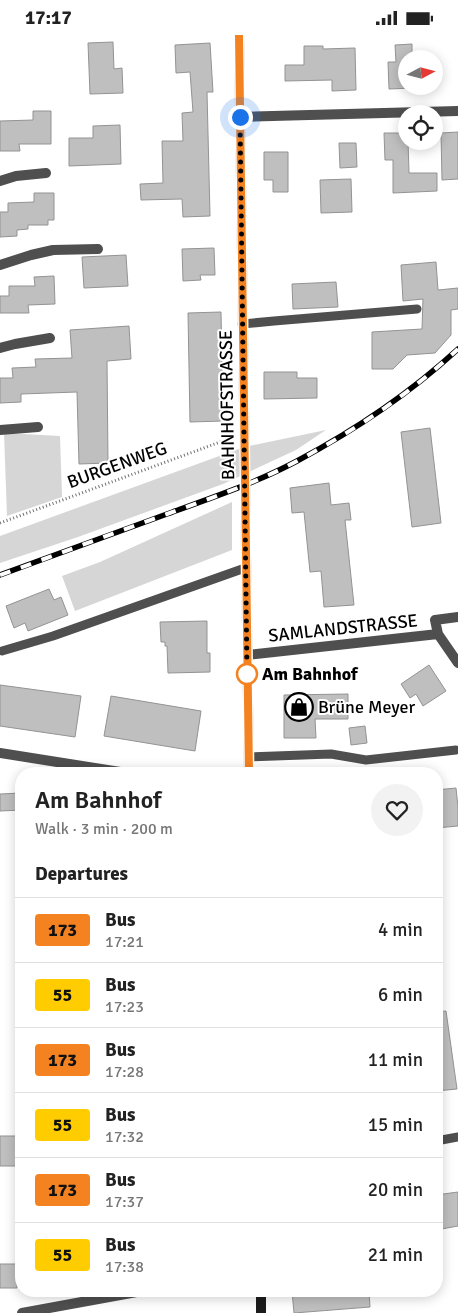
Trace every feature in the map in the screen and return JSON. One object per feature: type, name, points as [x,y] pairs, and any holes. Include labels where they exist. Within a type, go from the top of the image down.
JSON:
[{"type":"street","name":"BAHNHOFSTRASSE","points":[[239,35],[249,767]]},
{"type":"street","points":[[240,117],[458,111]]},
{"type":"street","points":[[0,181],[16,176],[46,173]]},
{"type":"street","points":[[0,265],[31,255],[53,251],[98,249]]},
{"type":"street","points":[[0,348],[14,343],[50,338]]},
{"type":"street","points":[[0,430],[38,427]]},
{"type":"street","points":[[438,634],[435,620],[458,617]]},
{"type":"street","name":"SAMLANDSTRASSE","points":[[247,655],[438,634],[458,663]]},
{"type":"street","points":[[0,753],[89,767]]},
{"type":"street","points":[[22,1313],[109,1297]]},
{"type":"street","points":[[261,1297],[261,1313]]},
{"type":"lane","points":[[242,324],[417,309]]},
{"type":"lane","points":[[2,651],[53,636],[246,568]]},
{"type":"lane","points":[[248,757],[331,754],[366,760],[456,750]]},
{"type":"lane","points":[[443,1140],[458,1137]]},
{"type":"path","name":"BURGENWEG","points":[[0,523],[244,433]]},
{"type":"shaded area","points":[[326,430],[296,450],[223,484],[78,537],[0,563],[0,536],[244,447]]},
{"type":"shaded area","points":[[4,433],[60,436],[62,497],[7,516]]},
{"type":"shaded area","points":[[232,502],[232,550],[75,611],[62,576],[100,562]]},
{"type":"building","points":[[113,42],[114,69],[122,68],[123,93],[90,94],[88,43]]},
{"type":"building","points":[[210,43],[213,92],[207,92],[210,216],[183,217],[182,199],[141,200],[140,184],[163,183],[162,141],[183,141],[182,113],[193,112],[190,72],[176,73],[175,45]]},
{"type":"building","points":[[412,44],[412,50],[398,50],[398,89],[389,89],[388,62],[396,62],[395,45]]},
{"type":"building","points":[[304,46],[323,46],[323,49],[355,48],[356,90],[332,91],[332,80],[285,81],[285,65],[304,65]]},
{"type":"building","points":[[33,111],[51,111],[51,144],[19,144],[20,151],[0,151],[0,121],[33,120]]},
{"type":"building","points":[[120,125],[121,164],[69,166],[69,138],[93,138],[93,126]]},
{"type":"building","points":[[458,132],[458,179],[442,180],[443,133]]},
{"type":"building","points":[[384,133],[398,133],[398,150],[408,150],[409,173],[437,173],[437,191],[393,193],[393,160],[385,160]]},
{"type":"building","points":[[339,143],[356,143],[357,167],[340,168]]},
{"type":"building","points":[[264,152],[288,152],[288,192],[273,192],[273,180],[264,180]]},
{"type":"building","points":[[351,179],[352,212],[321,213],[320,180]]},
{"type":"building","points":[[34,193],[54,193],[54,220],[48,220],[48,225],[28,225],[28,229],[17,230],[17,236],[0,237],[0,212],[8,212],[8,203],[34,202]]},
{"type":"building","points":[[214,248],[215,275],[200,275],[201,280],[183,281],[182,249]]},
{"type":"building","points":[[126,255],[128,286],[84,288],[82,257]]},
{"type":"building","points":[[436,262],[438,290],[458,288],[458,309],[451,310],[451,335],[435,353],[407,355],[393,369],[372,369],[372,332],[422,329],[423,299],[403,301],[401,265]]},
{"type":"building","points":[[54,276],[55,304],[28,305],[29,313],[0,313],[0,296],[9,296],[9,286],[35,286],[34,277]]},
{"type":"building","points":[[336,282],[338,307],[293,309],[292,284]]},
{"type":"building","points":[[221,312],[223,421],[190,422],[188,313]]},
{"type":"building","points":[[129,326],[131,359],[107,361],[108,463],[79,464],[77,392],[21,394],[21,402],[0,403],[0,378],[13,378],[12,368],[36,367],[35,359],[72,358],[70,330]]},
{"type":"building","points":[[264,372],[297,372],[297,378],[317,378],[317,398],[264,399]]},
{"type":"building","points":[[430,428],[441,523],[412,527],[401,432]]},
{"type":"building","points":[[329,483],[331,505],[349,503],[351,520],[345,520],[354,605],[324,607],[321,571],[310,572],[304,512],[292,513],[290,488]]},
{"type":"building","points":[[49,589],[54,600],[61,597],[68,615],[28,631],[25,623],[14,628],[6,606]]},
{"type":"building","points":[[207,621],[207,653],[210,653],[210,672],[168,673],[167,646],[165,646],[165,642],[161,642],[160,622]]},
{"type":"building","points":[[429,665],[446,691],[423,706],[416,694],[410,698],[401,684]]},
{"type":"building","points":[[0,685],[81,696],[75,737],[0,726]]},
{"type":"building","name":"Brüne Meyer","points":[[348,694],[348,719],[315,719],[316,738],[284,738],[284,695]]},
{"type":"building","points":[[111,696],[201,711],[195,751],[104,736]]},
{"type":"building","points":[[365,726],[367,743],[351,745],[349,728]]},
{"type":"building","points":[[456,788],[458,826],[443,827],[443,789]]},
{"type":"building","points":[[15,793],[15,810],[0,811],[0,794]]},
{"type":"building","points":[[443,1011],[446,1011],[457,1089],[443,1090]]},
{"type":"building","points":[[0,1136],[15,1136],[15,1166],[0,1166]]},
{"type":"building","points":[[458,1192],[458,1226],[443,1229],[443,1194]]},
{"type":"building","points":[[0,1264],[15,1264],[15,1288],[0,1288]]},
{"type":"building","points":[[293,1297],[369,1297],[370,1307],[294,1313]]},
{"type":"railway","points":[[0,575],[217,496],[281,469],[361,424],[401,396],[458,349]]},
{"type":"bus line","name":"173","points":[[239,35],[249,767]]},
{"type":"place","name":"Am Bahnhof","points":[[247,674]]},
{"type":"place","name":"Brüne Meyer","points":[[299,707]]},
{"type":"route","points":[[240,117],[247,674]]}]
